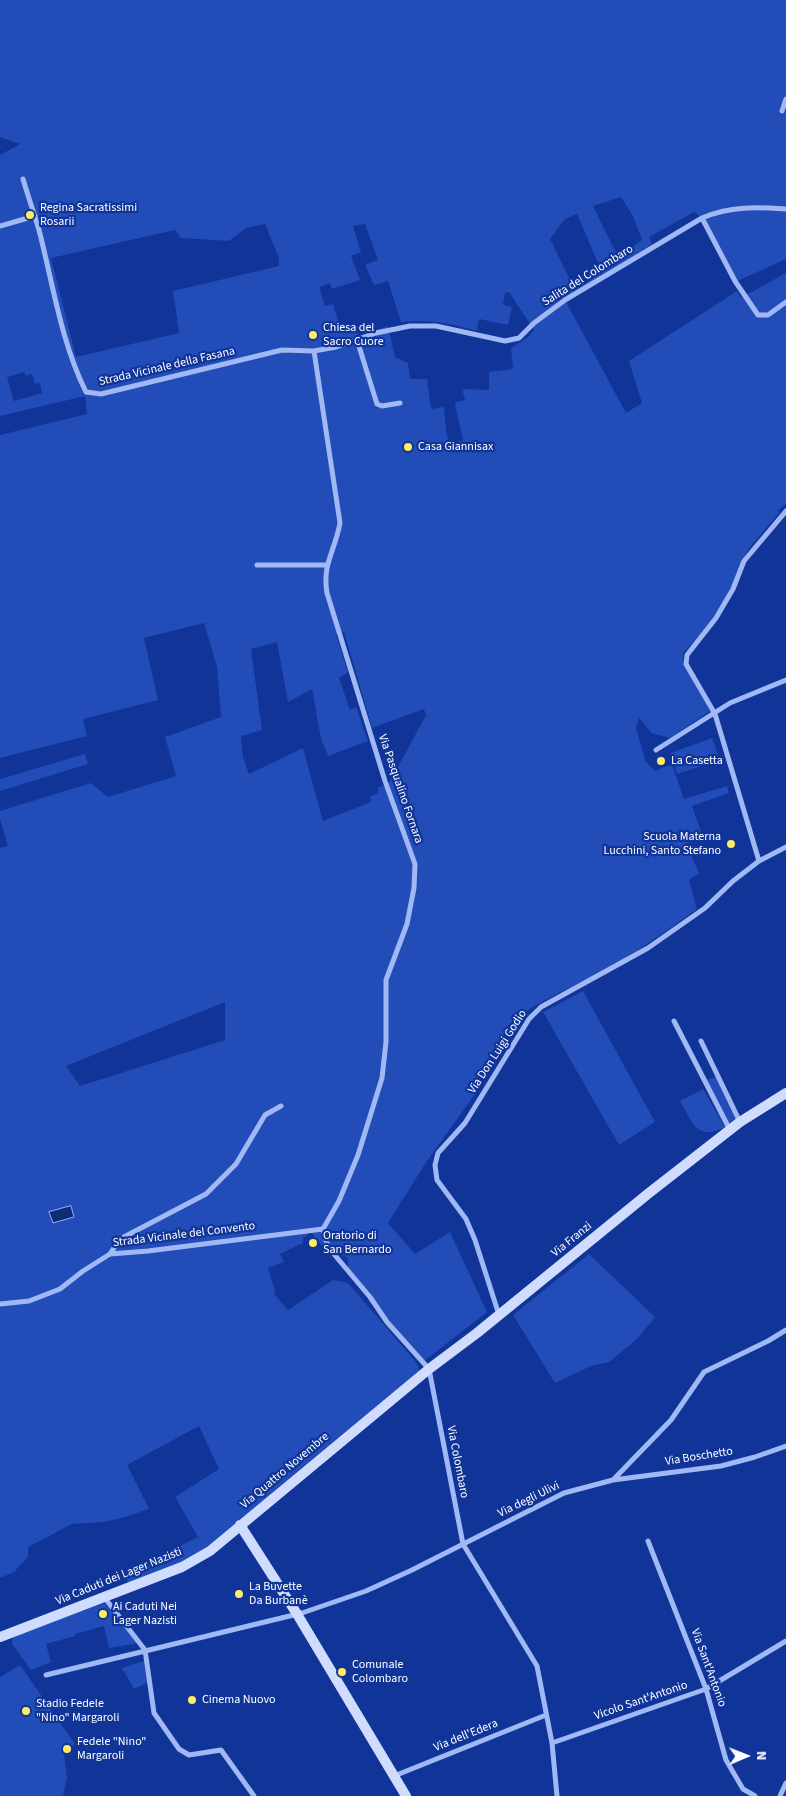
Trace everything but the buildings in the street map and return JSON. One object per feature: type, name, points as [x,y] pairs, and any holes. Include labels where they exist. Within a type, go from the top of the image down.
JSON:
[{"type":"main road","name":"Via Franzi","points":[[429,1368],[499,1315],[740,1122],[786,1093]]},
{"type":"main road","name":"Via Quattro Novembre","points":[[406,1796],[297,1614],[240,1525],[429,1368]]},
{"type":"main road","name":"Via Caduti dei Lager Nazisti","points":[[0,1637],[182,1567],[210,1550],[240,1525]]},
{"type":"street","points":[[782,112],[786,100]]},
{"type":"street","name":"Strada Vicinale della Fasana","points":[[23,179],[35,216],[60,314],[78,374],[86,392],[101,394],[282,350],[314,351]]},
{"type":"street","name":"Salita del Colombaro","points":[[314,351],[336,347],[376,333],[410,326],[436,326],[505,341],[519,338],[534,323],[565,300],[718,210],[734,208],[786,209]]},
{"type":"street","points":[[0,226],[35,216]]},
{"type":"street","points":[[702,218],[735,281],[758,315],[768,315],[786,302]]},
{"type":"street","points":[[357,340],[377,404],[382,406],[400,403]]},
{"type":"street","name":"Via Pasqualino Fornara","points":[[314,351],[340,523],[337,541],[327,565],[326,584],[333,616],[385,781],[415,864],[414,888],[409,917],[386,980],[386,1042],[382,1078],[358,1155],[339,1201],[323,1229]]},
{"type":"street","points":[[759,860],[715,714],[686,664],[686,654],[716,618],[733,589],[744,561],[786,511]]},
{"type":"street","points":[[257,566],[327,565]]},
{"type":"street","points":[[656,750],[715,714],[728,701],[786,680]]},
{"type":"street","name":"Via Don Luigi Godio","points":[[499,1315],[475,1240],[466,1219],[436,1180],[435,1165],[438,1153],[465,1123],[528,1019],[541,1007],[648,948],[705,908],[733,881],[759,860],[786,847]]},
{"type":"street","points":[[674,1020],[730,1130]]},
{"type":"street","points":[[700,1042],[740,1122]]},
{"type":"street","points":[[110,1254],[120,1239],[206,1194],[236,1164],[265,1115],[281,1106]]},
{"type":"street","points":[[323,1229],[328,1247],[387,1322],[429,1368]]},
{"type":"street","name":"Strada Vicinale del Convento","points":[[0,1304],[28,1302],[60,1289],[83,1271],[110,1254],[323,1229]]},
{"type":"street","points":[[613,1480],[671,1420],[704,1372],[768,1341],[786,1330]]},
{"type":"street","name":"Via Colombaro","points":[[429,1368],[463,1544],[537,1666],[552,1743],[557,1796]]},
{"type":"street","name":"Via Boschetto","points":[[613,1480],[721,1466],[756,1457],[786,1446]]},
{"type":"street","name":"Via degli Ulivi","points":[[297,1614],[366,1591],[412,1570],[564,1493],[613,1480]]},
{"type":"street","name":"Via Sant'Antonio","points":[[648,1541],[706,1689],[726,1760],[743,1789],[755,1796]]},
{"type":"street","points":[[104,1597],[145,1650],[154,1713],[179,1749],[189,1755],[221,1750],[254,1796]]},
{"type":"street","points":[[46,1675],[297,1614]]},
{"type":"street","name":"Vicolo Sant'Antonio","points":[[552,1743],[706,1689],[786,1641]]},
{"type":"street","name":"Via dell'Edera","points":[[394,1776],[546,1715]]},
{"type":"street","points":[[780,1796],[786,1783]]},
{"type":"shaded area","points":[[0,0],[786,0],[786,259],[733,283],[702,223],[702,218],[694,212],[649,237],[652,244],[565,300],[626,413],[642,403],[629,361],[737,291],[741,298],[786,273],[786,504],[777,511],[780,512],[750,547],[742,560],[731,588],[707,628],[683,653],[683,662],[710,711],[670,738],[651,733],[639,717],[636,728],[646,762],[655,771],[672,764],[684,799],[727,786],[729,793],[692,806],[703,837],[686,844],[699,873],[689,880],[697,909],[611,967],[525,1012],[475,1094],[425,1164],[388,1223],[415,1254],[450,1232],[487,1312],[423,1362],[348,1273],[348,1258],[323,1247],[311,1232],[303,1238],[303,1243],[280,1254],[284,1262],[268,1268],[275,1291],[274,1294],[288,1310],[333,1280],[348,1283],[416,1362],[420,1371],[305,1465],[207,1549],[178,1565],[129,1584],[124,1573],[198,1537],[175,1497],[219,1469],[199,1426],[127,1465],[149,1509],[104,1522],[72,1524],[28,1547],[28,1557],[14,1572],[0,1578],[0,848],[8,846],[0,819],[0,811],[91,783],[108,797],[176,776],[165,737],[221,717],[217,667],[204,623],[144,638],[158,700],[83,719],[87,736],[0,758],[0,435],[87,414],[85,396],[0,416],[0,155],[20,144],[0,137]],"holes":[[[621,197],[633,216],[642,240],[618,257],[593,206]],[[577,214],[602,272],[575,290],[550,239],[565,219]],[[265,224],[279,258],[279,266],[173,291],[179,333],[76,357],[51,258],[175,230],[181,238],[229,241],[246,228]],[[365,224],[378,260],[365,265],[374,285],[388,281],[401,322],[439,322],[477,331],[479,319],[508,325],[512,307],[503,305],[505,293],[509,292],[534,330],[527,338],[511,348],[513,369],[489,372],[489,390],[462,389],[465,400],[456,402],[455,405],[463,440],[450,444],[446,431],[444,407],[431,409],[427,379],[410,379],[408,363],[395,357],[388,326],[358,336],[354,324],[340,327],[333,304],[325,306],[319,287],[330,283],[332,289],[360,280],[351,256],[361,252],[353,226]],[[24,372],[26,376],[32,374],[35,384],[40,383],[42,393],[14,401],[7,377]],[[344,632],[372,728],[424,709],[426,715],[389,783],[378,788],[378,793],[370,797],[371,802],[323,821],[303,748],[249,774],[243,757],[241,736],[262,730],[251,649],[277,642],[288,702],[312,689],[321,739],[328,756],[368,741],[356,707],[350,710],[339,678],[348,672],[336,635]],[[225,1002],[225,1040],[80,1086],[66,1066]]]},
{"type":"shaded area","points":[[712,738],[720,760],[677,774],[671,753]]},
{"type":"shaded area","points":[[85,754],[88,764],[0,791],[0,779]]},
{"type":"shaded area","points":[[583,991],[655,1122],[619,1145],[543,1012]]},
{"type":"shaded area","points":[[716,1077],[738,1120],[731,1126],[707,1080]]},
{"type":"shaded area","points":[[703,1089],[725,1127],[716,1131],[702,1131],[696,1127],[680,1101]]},
{"type":"shaded area","points":[[71,1206],[74,1217],[53,1223],[49,1212]]},
{"type":"shaded area","points":[[589,1254],[655,1317],[637,1339],[609,1362],[591,1366],[555,1383],[513,1315]]},
{"type":"shaded area","points":[[104,1603],[139,1643],[109,1648],[104,1626],[46,1644],[51,1662],[31,1670],[12,1644],[13,1636]]},
{"type":"shaded area","points":[[144,1661],[147,1683],[134,1689],[122,1668]]},
{"type":"shaded area","name":"Stadio Fedele \"Nino\" Margaroli","points":[[20,1665],[75,1744],[64,1753],[67,1777],[63,1796],[0,1796],[0,1677]]},
{"type":"place","name":"Regina Sacratissimi Rosarii","points":[[30,215]]},
{"type":"place","name":"Chiesa del Sacro Cuore","points":[[313,335]]},
{"type":"place","name":"Casa Giannisax","points":[[408,447]]},
{"type":"place","name":"La Casetta","points":[[661,761]]},
{"type":"place","name":"Scuola Materna Lucchini, Santo Stefano","points":[[731,844]]},
{"type":"place","name":"Oratorio di San Bernardo","points":[[313,1243]]},
{"type":"place","name":"La Buvette Da Burbanè","points":[[239,1594]]},
{"type":"place","name":"Ai Caduti Nei Lager Nazisti","points":[[103,1614]]},
{"type":"place","name":"Comunale Colombaro","points":[[342,1672]]},
{"type":"place","name":"Cinema Nuovo","points":[[192,1700]]},
{"type":"place","name":"Stadio Fedele \"Nino\" Margaroli","points":[[26,1711]]},
{"type":"place","name":"Fedele \"Nino\" Margaroli","points":[[67,1749]]}]
